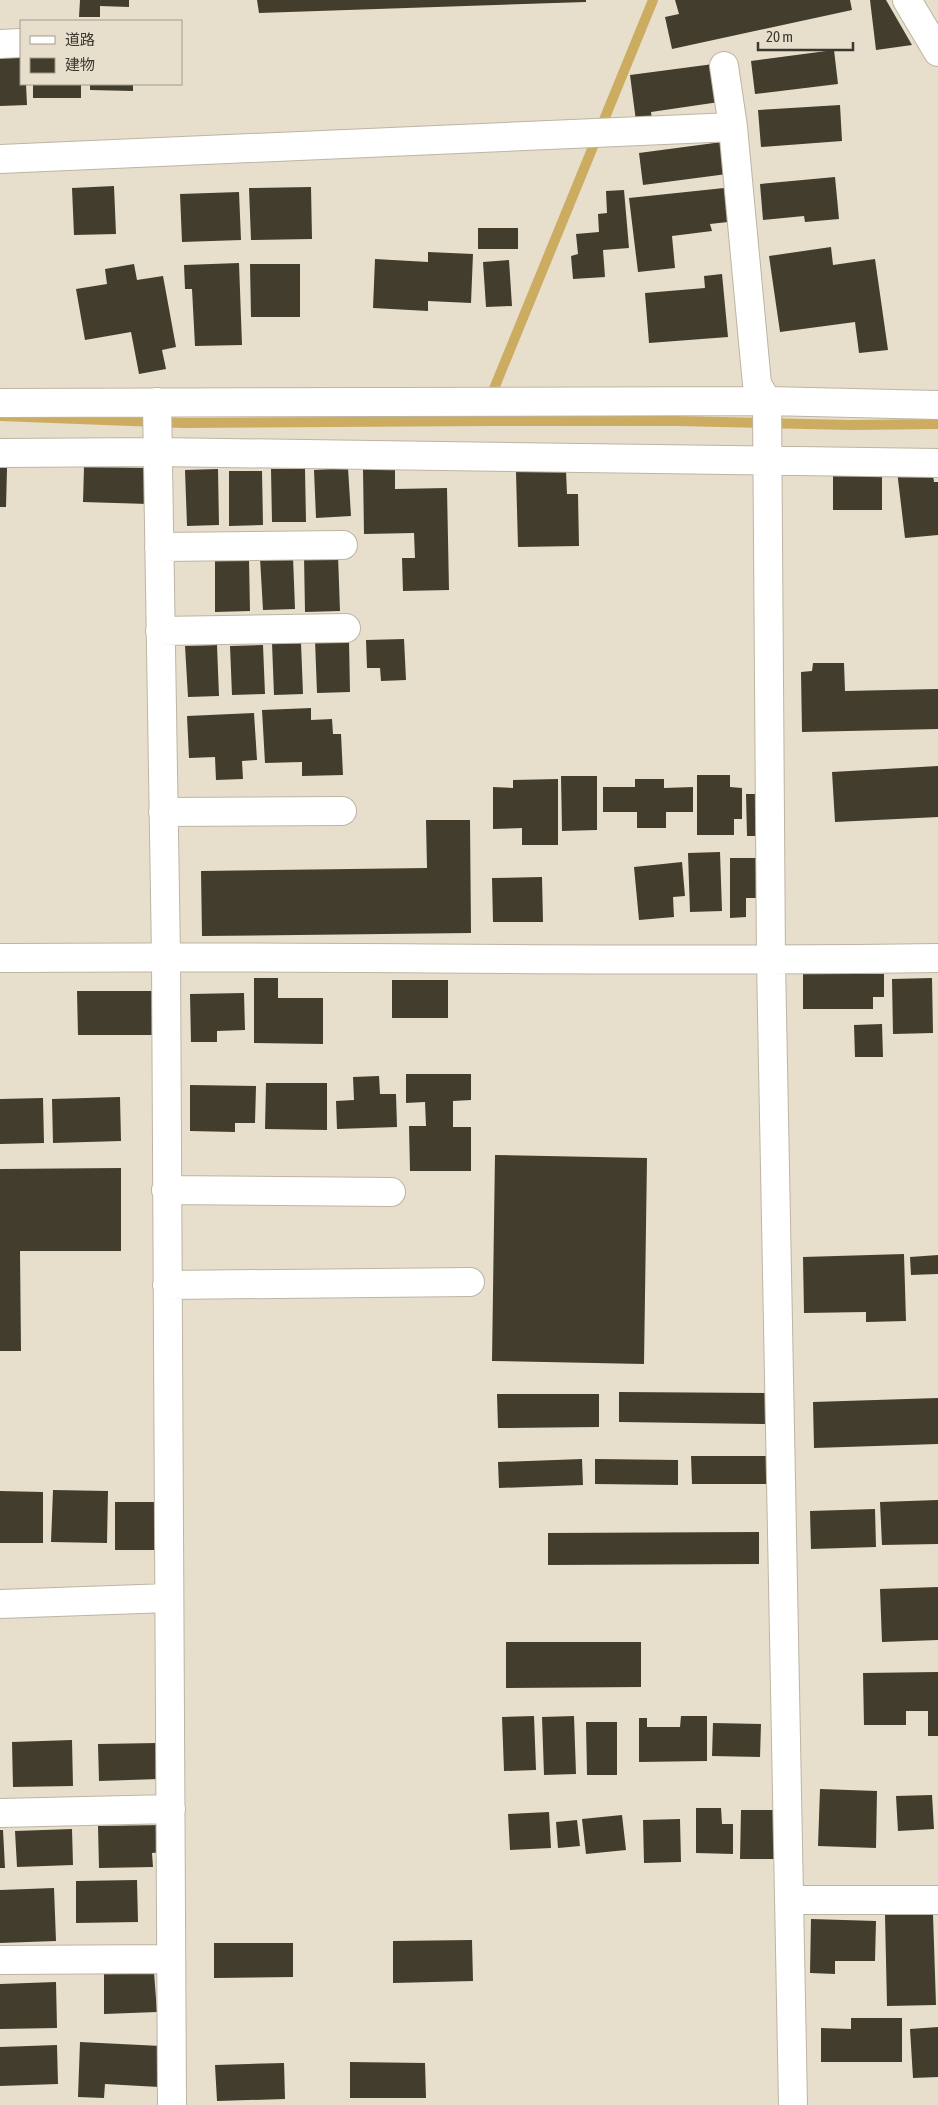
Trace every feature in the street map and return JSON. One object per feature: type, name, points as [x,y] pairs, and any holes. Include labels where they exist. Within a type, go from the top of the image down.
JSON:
[{"type":"street","points":[[906,0],[938,52]]},
{"type":"street","points":[[0,44],[20,43]]},
{"type":"street","points":[[724,66],[733,127],[757,384],[767,401],[771,961],[793,2105]]},
{"type":"street","points":[[0,159],[733,127]]},
{"type":"street","points":[[0,402],[767,401],[938,405]]},
{"type":"street","points":[[157,402],[166,956],[172,2105]]},
{"type":"street","points":[[0,453],[158,452],[938,462]]},
{"type":"street","points":[[159,547],[343,544]]},
{"type":"street","points":[[160,631],[346,628]]},
{"type":"street","points":[[163,812],[342,811]]},
{"type":"street","points":[[0,958],[166,956],[771,961],[938,958]]},
{"type":"street","points":[[166,1190],[391,1192]]},
{"type":"street","points":[[167,1286],[470,1282]]},
{"type":"street","points":[[0,1604],[169,1598]]},
{"type":"street","points":[[0,1812],[171,1809]]},
{"type":"street","points":[[789,1900],[938,1900]]},
{"type":"street","points":[[0,1960],[172,1959]]},
{"type":"building","points":[[80,0],[129,0],[129,7],[100,6],[100,17],[79,17]]},
{"type":"building","points":[[257,0],[586,0],[586,2],[259,13]]},
{"type":"building","points":[[675,0],[850,0],[852,10],[672,49],[665,17],[679,14]]},
{"type":"building","points":[[870,0],[886,0],[912,45],[876,50]]},
{"type":"building","points":[[834,50],[838,84],[755,94],[751,61]]},
{"type":"building","points":[[0,55],[20,55],[20,85],[26,85],[27,105],[0,106]]},
{"type":"building","points":[[721,63],[726,101],[651,112],[652,119],[636,121],[630,75]]},
{"type":"building","points":[[33,85],[81,85],[81,98],[33,98]]},
{"type":"building","points":[[90,85],[133,85],[133,91],[90,90]]},
{"type":"building","points":[[840,105],[842,141],[761,147],[758,110]]},
{"type":"building","points":[[722,142],[727,174],[643,185],[639,153]]},
{"type":"building","points":[[835,177],[839,219],[805,222],[804,216],[763,220],[760,184]]},
{"type":"building","points":[[114,186],[116,234],[74,235],[72,188]]},
{"type":"building","points":[[311,187],[312,239],[251,240],[249,188]]},
{"type":"building","points":[[724,188],[728,222],[710,224],[712,231],[672,236],[675,268],[638,272],[629,198]]},
{"type":"building","points":[[624,190],[629,248],[603,250],[605,277],[573,279],[571,256],[578,254],[576,234],[599,232],[598,214],[607,213],[606,191]]},
{"type":"building","points":[[239,192],[241,240],[182,242],[180,194]]},
{"type":"building","points":[[478,228],[518,228],[518,249],[478,249]]},
{"type":"building","points":[[831,247],[833,265],[875,259],[888,350],[859,353],[855,322],[780,332],[769,256]]},
{"type":"building","points":[[428,252],[473,254],[471,303],[428,301],[428,311],[373,308],[375,259],[428,262]]},
{"type":"building","points":[[509,260],[512,306],[486,307],[483,262]]},
{"type":"building","points":[[239,263],[242,345],[195,346],[192,289],[185,289],[184,265]]},
{"type":"building","points":[[134,264],[137,280],[163,276],[176,347],[162,350],[166,369],[139,374],[131,332],[85,340],[76,289],[107,284],[105,269]]},
{"type":"building","points":[[250,264],[300,264],[300,317],[251,317]]},
{"type":"building","points":[[722,274],[728,337],[649,343],[645,293],[705,288],[704,276]]},
{"type":"building","points":[[84,467],[149,468],[148,504],[83,502]]},
{"type":"building","points":[[0,468],[7,468],[6,507],[0,507]]},
{"type":"building","points":[[348,468],[351,516],[316,518],[314,470]]},
{"type":"building","points":[[395,468],[395,489],[447,488],[449,590],[403,591],[402,558],[415,558],[414,533],[364,534],[363,469]]},
{"type":"building","points":[[932,468],[934,482],[938,482],[938,535],[905,538],[897,471]]},
{"type":"building","points":[[218,469],[219,525],[187,526],[185,470]]},
{"type":"building","points":[[271,469],[305,469],[306,522],[272,522]]},
{"type":"building","points":[[229,471],[262,471],[263,525],[229,526]]},
{"type":"building","points":[[566,471],[567,494],[578,494],[579,546],[518,547],[516,472]]},
{"type":"building","points":[[882,471],[882,510],[833,510],[833,472]]},
{"type":"building","points":[[338,555],[340,611],[305,612],[304,556]]},
{"type":"building","points":[[293,557],[295,609],[263,610],[260,558]]},
{"type":"building","points":[[215,559],[249,559],[250,611],[215,612]]},
{"type":"building","points":[[404,639],[406,680],[381,681],[380,668],[367,668],[366,640]]},
{"type":"building","points":[[315,640],[349,640],[350,692],[317,693]]},
{"type":"building","points":[[272,643],[301,643],[303,694],[274,695]]},
{"type":"building","points":[[217,645],[219,696],[188,697],[185,646]]},
{"type":"building","points":[[263,645],[265,694],[232,695],[230,646]]},
{"type":"building","points":[[813,663],[844,663],[845,691],[938,689],[938,729],[802,732],[801,672],[812,671]]},
{"type":"building","points":[[311,708],[311,720],[332,719],[333,734],[341,734],[343,775],[302,776],[302,762],[265,763],[262,710]]},
{"type":"building","points":[[254,713],[257,760],[242,761],[243,779],[216,780],[215,757],[189,758],[187,716]]},
{"type":"building","points":[[938,766],[938,817],[835,822],[832,772]]},
{"type":"building","points":[[697,775],[730,775],[730,787],[742,788],[742,819],[734,819],[734,835],[697,835]]},
{"type":"building","points":[[561,776],[597,776],[597,830],[562,831]]},
{"type":"building","points":[[558,779],[558,845],[522,845],[522,828],[493,829],[493,787],[513,788],[513,780]]},
{"type":"building","points":[[635,779],[664,779],[664,788],[693,787],[693,812],[666,812],[666,828],[637,828],[637,812],[603,812],[603,787],[635,787]]},
{"type":"building","points":[[746,794],[765,794],[766,836],[747,836]]},
{"type":"building","points":[[426,820],[470,820],[471,933],[202,936],[201,871],[427,868]]},
{"type":"building","points":[[720,852],[722,911],[690,912],[688,853]]},
{"type":"building","points":[[730,858],[764,858],[764,898],[746,898],[746,917],[730,918]]},
{"type":"building","points":[[682,862],[685,896],[673,897],[674,917],[639,920],[634,867]]},
{"type":"building","points":[[542,877],[543,922],[493,922],[492,878]]},
{"type":"building","points":[[803,974],[884,974],[884,997],[873,997],[873,1009],[803,1009]]},
{"type":"building","points":[[254,978],[278,978],[278,998],[323,998],[323,1044],[254,1043]]},
{"type":"building","points":[[932,978],[933,1033],[893,1034],[892,979]]},
{"type":"building","points":[[392,980],[448,980],[448,1018],[392,1018]]},
{"type":"building","points":[[77,991],[155,991],[155,1035],[78,1035]]},
{"type":"building","points":[[244,993],[245,1030],[217,1031],[217,1042],[191,1042],[190,994]]},
{"type":"building","points":[[882,1024],[883,1057],[855,1057],[854,1025]]},
{"type":"building","points":[[406,1074],[471,1074],[471,1100],[453,1101],[453,1127],[471,1127],[471,1171],[410,1171],[409,1126],[426,1126],[425,1102],[406,1103]]},
{"type":"building","points":[[379,1076],[380,1094],[396,1094],[397,1127],[337,1129],[336,1101],[354,1100],[353,1077]]},
{"type":"building","points":[[266,1083],[327,1083],[327,1130],[265,1129]]},
{"type":"building","points":[[190,1085],[256,1086],[255,1123],[235,1123],[235,1132],[190,1131]]},
{"type":"building","points":[[120,1097],[121,1141],[53,1143],[52,1099]]},
{"type":"building","points":[[43,1098],[44,1143],[0,1144],[0,1099]]},
{"type":"building","points":[[495,1155],[647,1158],[644,1364],[492,1361]]},
{"type":"building","points":[[121,1168],[121,1251],[20,1251],[21,1351],[0,1351],[0,1169]]},
{"type":"building","points":[[904,1254],[906,1321],[866,1322],[866,1312],[804,1313],[803,1257]]},
{"type":"building","points":[[938,1255],[938,1274],[911,1275],[910,1257]]},
{"type":"building","points":[[619,1392],[770,1393],[770,1424],[619,1422]]},
{"type":"building","points":[[497,1394],[599,1394],[599,1427],[498,1428]]},
{"type":"building","points":[[938,1398],[938,1444],[814,1448],[813,1402]]},
{"type":"building","points":[[691,1456],[773,1456],[774,1484],[692,1484]]},
{"type":"building","points":[[582,1459],[583,1485],[499,1488],[498,1462]]},
{"type":"building","points":[[595,1459],[678,1460],[678,1485],[595,1484]]},
{"type":"building","points":[[53,1490],[108,1491],[107,1543],[51,1542]]},
{"type":"building","points":[[0,1491],[43,1492],[43,1543],[0,1543]]},
{"type":"building","points":[[938,1500],[938,1544],[882,1545],[880,1502]]},
{"type":"building","points":[[115,1502],[162,1502],[162,1550],[115,1550]]},
{"type":"building","points":[[875,1509],[876,1547],[811,1549],[810,1511]]},
{"type":"building","points":[[759,1532],[759,1564],[548,1565],[548,1533]]},
{"type":"building","points":[[938,1587],[938,1640],[882,1642],[880,1589]]},
{"type":"building","points":[[506,1642],[641,1642],[641,1687],[506,1688]]},
{"type":"building","points":[[938,1672],[938,1736],[928,1736],[928,1711],[906,1711],[906,1725],[864,1725],[863,1673]]},
{"type":"building","points":[[534,1716],[536,1770],[504,1771],[502,1717]]},
{"type":"building","points":[[574,1716],[576,1774],[544,1775],[542,1717]]},
{"type":"building","points":[[681,1716],[707,1716],[707,1761],[639,1762],[639,1718],[647,1718],[647,1727],[680,1727]]},
{"type":"building","points":[[586,1722],[617,1722],[617,1775],[587,1775]]},
{"type":"building","points":[[713,1723],[761,1724],[760,1757],[712,1756]]},
{"type":"building","points":[[72,1740],[73,1786],[13,1787],[12,1742]]},
{"type":"building","points":[[158,1743],[159,1779],[99,1781],[98,1744]]},
{"type":"building","points":[[820,1789],[877,1791],[876,1848],[818,1846]]},
{"type":"building","points":[[932,1795],[934,1829],[898,1831],[896,1796]]},
{"type":"building","points":[[696,1808],[721,1808],[722,1824],[733,1824],[733,1854],[696,1853]]},
{"type":"building","points":[[741,1810],[778,1810],[778,1859],[740,1859]]},
{"type":"building","points":[[549,1812],[551,1848],[510,1850],[508,1814]]},
{"type":"building","points":[[622,1815],[626,1850],[586,1854],[582,1819]]},
{"type":"building","points":[[680,1819],[681,1862],[644,1863],[643,1820]]},
{"type":"building","points":[[577,1820],[580,1846],[558,1848],[556,1822]]},
{"type":"building","points":[[163,1825],[164,1852],[152,1853],[153,1867],[99,1868],[98,1826]]},
{"type":"building","points":[[72,1829],[73,1865],[17,1867],[15,1831]]},
{"type":"building","points":[[0,1830],[3,1830],[5,1868],[0,1868]]},
{"type":"building","points":[[137,1880],[138,1922],[76,1923],[76,1881]]},
{"type":"building","points":[[54,1888],[56,1941],[0,1943],[0,1890]]},
{"type":"building","points":[[933,1914],[936,2005],[887,2006],[885,1915]]},
{"type":"building","points":[[811,1919],[876,1921],[875,1961],[835,1961],[835,1974],[810,1973]]},
{"type":"building","points":[[472,1940],[473,1981],[393,1983],[393,1941]]},
{"type":"building","points":[[214,1943],[293,1943],[293,1977],[214,1978]]},
{"type":"building","points":[[154,1972],[157,2012],[104,2014],[104,1974]]},
{"type":"building","points":[[56,1982],[57,2028],[0,2029],[0,1984]]},
{"type":"building","points":[[851,2018],[902,2018],[902,2062],[821,2062],[821,2028],[851,2029]]},
{"type":"building","points":[[938,2027],[938,2077],[913,2078],[910,2029]]},
{"type":"building","points":[[80,2042],[161,2046],[159,2087],[105,2084],[104,2098],[78,2097]]},
{"type":"building","points":[[57,2045],[58,2084],[0,2086],[0,2047]]},
{"type":"building","points":[[350,2062],[425,2063],[426,2098],[350,2098]]},
{"type":"building","points":[[284,2063],[285,2099],[217,2101],[215,2065]]},
{"type":"waterway","points":[[489,401],[653,0]]},
{"type":"waterway","points":[[0,416],[183,423],[677,421],[851,425],[938,424]]}]
